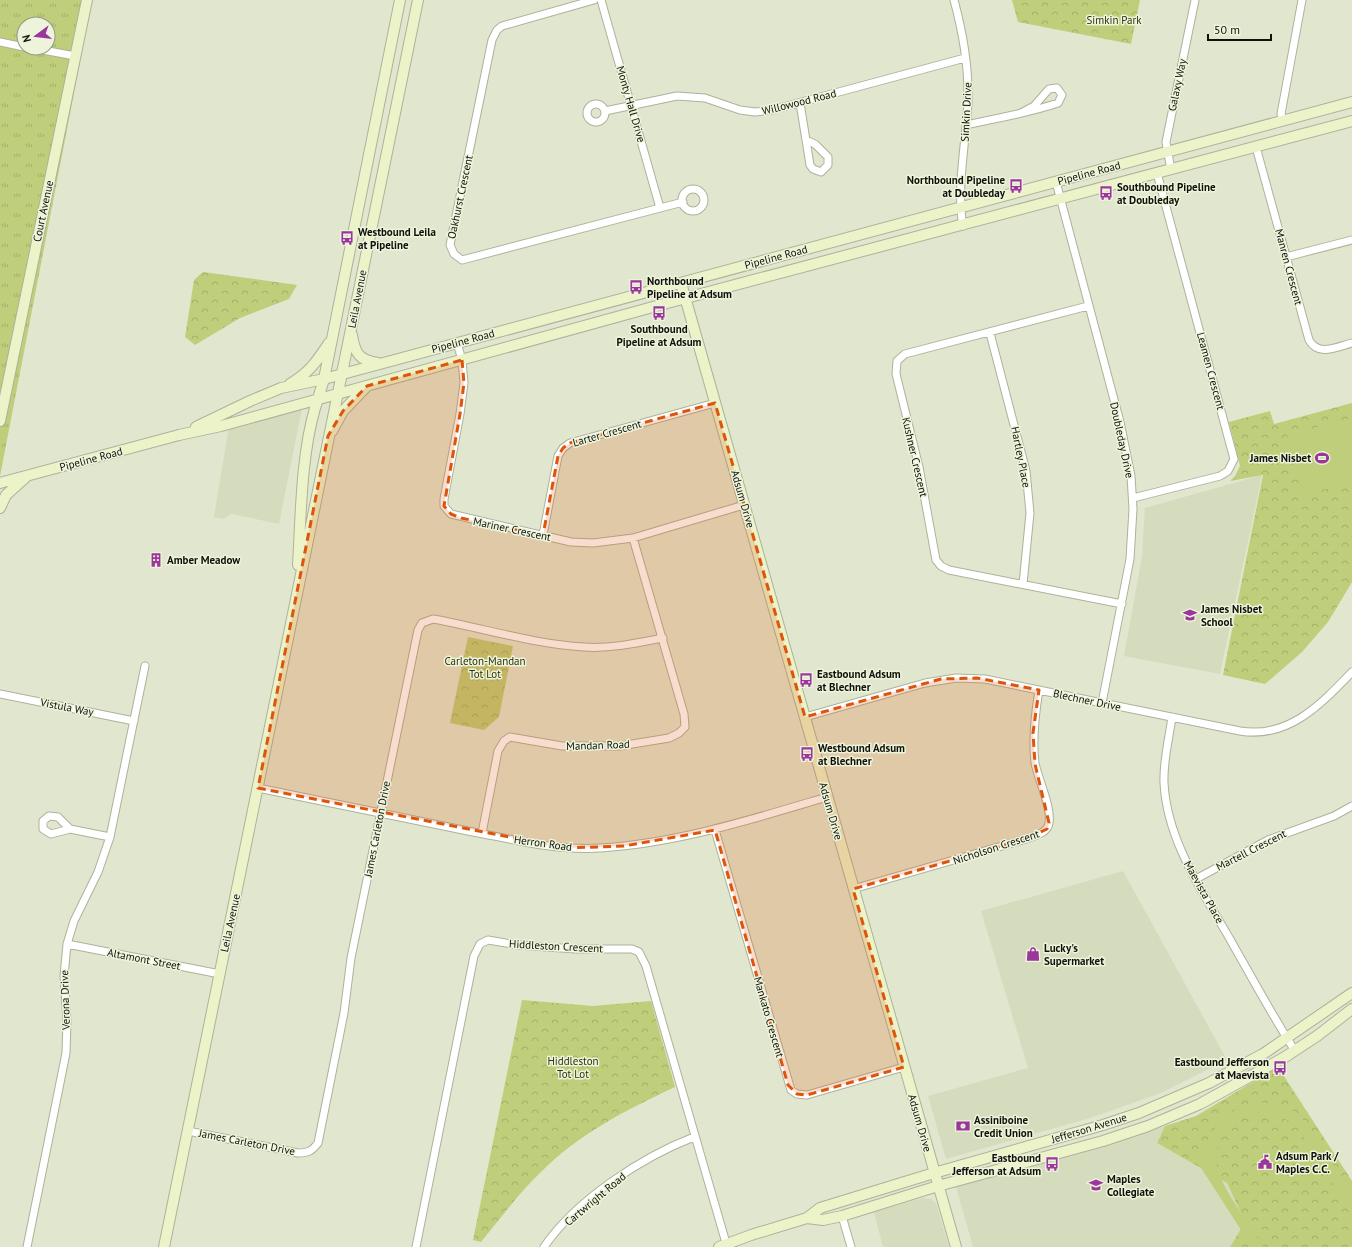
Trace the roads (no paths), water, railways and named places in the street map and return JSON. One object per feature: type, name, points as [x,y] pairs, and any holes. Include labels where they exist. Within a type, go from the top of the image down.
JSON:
[{"type":"street","name":"Court Avenue","points":[[0,421],[87,0]]},
{"type":"street","name":"Leila Avenue","points":[[296,598],[306,459],[315,409],[324,379],[333,337],[400,0]]},
{"type":"street","name":"Leila Avenue","points":[[164,1247],[418,0]]},
{"type":"street","name":"Oakhurst Crescent","points":[[594,0],[502,26],[496,30],[492,40],[450,245],[454,254],[462,260],[683,202]]},
{"type":"street","name":"Monty Hall Drive","points":[[602,0],[660,208]]},
{"type":"street","name":"Simkin Drive","points":[[954,0],[963,40],[968,86],[959,208],[963,226]]},
{"type":"street","name":"Galaxy Way","points":[[1171,170],[1166,152],[1167,137],[1195,0]]},
{"type":"street","points":[[1283,121],[1281,114],[1302,0]]},
{"type":"street","points":[[0,42],[16,45]]},
{"type":"street","points":[[56,52],[76,56]]},
{"type":"street","name":"Willowood Road","points":[[605,111],[676,96],[705,98],[740,110],[755,112],[800,103],[965,58]]},
{"type":"street","points":[[966,125],[1021,113],[1058,103],[1062,95],[1057,88],[1049,88],[1034,106],[1021,113]]},
{"type":"street","name":"Pipeline Road","points":[[182,434],[250,401],[281,388],[324,379],[1352,102]]},
{"type":"street","points":[[800,103],[806,140]]},
{"type":"street","name":"Pipeline Road","points":[[0,483],[182,434],[221,426],[686,299],[1352,121]]},
{"type":"street","name":"Manren Crescent","points":[[1256,147],[1309,340],[1313,347],[1321,350],[1352,343]]},
{"type":"street","name":"Leamen Crescent","points":[[1133,498],[1220,476],[1228,471],[1234,459],[1158,173]]},
{"type":"street","name":"Doubleday Drive","points":[[1056,182],[1120,422],[1128,455],[1133,498],[1130,559],[1102,703]]},
{"type":"street","points":[[1286,257],[1352,240]]},
{"type":"street","name":"Adsum Drive","points":[[681,282],[956,1247]]},
{"type":"street","name":"Kushner Crescent","points":[[1088,306],[905,354],[897,361],[896,374],[919,467],[936,560],[941,566],[949,570],[1122,604]]},
{"type":"street","points":[[351,327],[356,353],[368,362],[380,363]]},
{"type":"street","name":"Hartley Place","points":[[990,332],[1026,471],[1030,513],[1023,584]]},
{"type":"street","points":[[281,388],[298,379],[317,363],[333,337]]},
{"type":"street","name":"Mariner Crescent","points":[[457,343],[462,360],[464,382],[444,506],[451,514],[461,518],[571,542],[592,543],[633,538],[744,505]]},
{"type":"street","points":[[328,436],[343,411],[367,386]]},
{"type":"street","name":"Larter Crescent","points":[[543,536],[558,456],[563,448],[570,443],[716,403]]},
{"type":"street","points":[[0,508],[6,495],[27,476]]},
{"type":"street","name":"Mandan Road","points":[[482,833],[498,751],[504,741],[510,737],[562,746],[620,746],[669,738],[679,733],[685,727],[686,722],[633,538]]},
{"type":"street","name":"James Carleton Drive","points":[[188,1130],[298,1153],[307,1153],[314,1149],[318,1143],[344,1012],[351,958],[418,630],[422,623],[433,619],[534,640],[583,647],[618,646],[662,638]]},
{"type":"street","name":"Verona Drive","points":[[27,1247],[66,1053],[67,1021],[64,976],[67,944],[74,921],[98,872],[110,837],[145,666]]},
{"type":"street","name":"Blechner Drive","points":[[805,717],[941,679],[977,678],[1250,733],[1269,732],[1302,718],[1318,706],[1352,672]]},
{"type":"street","name":"Nicholson Crescent","points":[[853,889],[1026,839],[1038,835],[1047,829],[1050,823],[1035,764],[1033,733],[1039,690]]},
{"type":"street","name":"Vistula Way","points":[[0,694],[134,720]]},
{"type":"street","name":"Maevista Place","points":[[1172,717],[1165,760],[1164,783],[1166,800],[1179,846],[1196,879],[1295,1051]]},
{"type":"street","name":"Herron Road","points":[[258,788],[380,814],[540,845],[599,848],[667,840],[715,830],[827,797]]},
{"type":"street","name":"Martell Crescent","points":[[1196,879],[1268,840],[1334,816],[1352,806]]},
{"type":"street","points":[[70,829],[110,837]]},
{"type":"street","name":"Mankato Crescent","points":[[715,830],[791,1090],[797,1094],[807,1095],[904,1067]]},
{"type":"street","name":"Hiddleston Crescent","points":[[416,1247],[474,956],[480,944],[488,940],[517,945],[576,949],[632,949],[639,952],[646,966],[694,1137],[722,1245]]},
{"type":"street","name":"Altamont Street","points":[[67,944],[220,974]]},
{"type":"street","name":"Jefferson Avenue","points":[[722,1245],[807,1218],[820,1208],[934,1173],[1125,1118],[1185,1094],[1215,1080],[1287,1039],[1352,993]]},
{"type":"street","name":"Jefferson Avenue","points":[[807,1218],[823,1220],[842,1216],[938,1186],[1060,1153],[1148,1126],[1200,1104],[1295,1051],[1352,1009]]},
{"type":"street","points":[[1185,1094],[1191,1100],[1200,1104]]},
{"type":"street","name":"Cartwright Road","points":[[544,1247],[574,1214],[609,1184],[652,1156],[694,1137]]},
{"type":"street","points":[[1059,1137],[1060,1153]]},
{"type":"street","points":[[842,1216],[851,1247]]},
{"type":"place","name":"Northbound Pipeline at Doubleday","points":[[1016,186]]},
{"type":"place","name":"Southbound Pipeline at Doubleday","points":[[1106,193]]},
{"type":"place","name":"Westbound Leila at Pipeline","points":[[347,238]]},
{"type":"place","name":"Northbound Pipeline at Adsum","points":[[636,287]]},
{"type":"place","name":"Southbound Pipeline at Adsum","points":[[659,313]]},
{"type":"place","name":"James Nisbet","points":[[1322,458]]},
{"type":"place","name":"Amber Meadow","points":[[156,560]]},
{"type":"place","name":"James Nisbet School","points":[[1190,615]]},
{"type":"place","name":"Eastbound Adsum at Blechner","points":[[806,680]]},
{"type":"place","name":"Westbound Adsum at Blechner","points":[[807,754]]},
{"type":"place","name":"Lucky's Supermarket","points":[[1033,954]]},
{"type":"place","name":"Eastbound Jefferson at Maevista","points":[[1280,1068]]},
{"type":"place","name":"Assiniboine Credit Union","points":[[963,1126]]},
{"type":"place","name":"Adsum Park / Maples C.C.","points":[[1265,1162]]},
{"type":"place","name":"Eastbound Jefferson at Adsum","points":[[1052,1164]]},
{"type":"place","name":"Maples Collegiate","points":[[1096,1185]]},
{"type":"park label","name":"Simkin Park","points":[[1114,20]]},
{"type":"park label","name":"Carleton-Mandan Tot Lot","points":[[485,667]]},
{"type":"park label","name":"Hiddleston Tot Lot","points":[[573,1067]]}]
